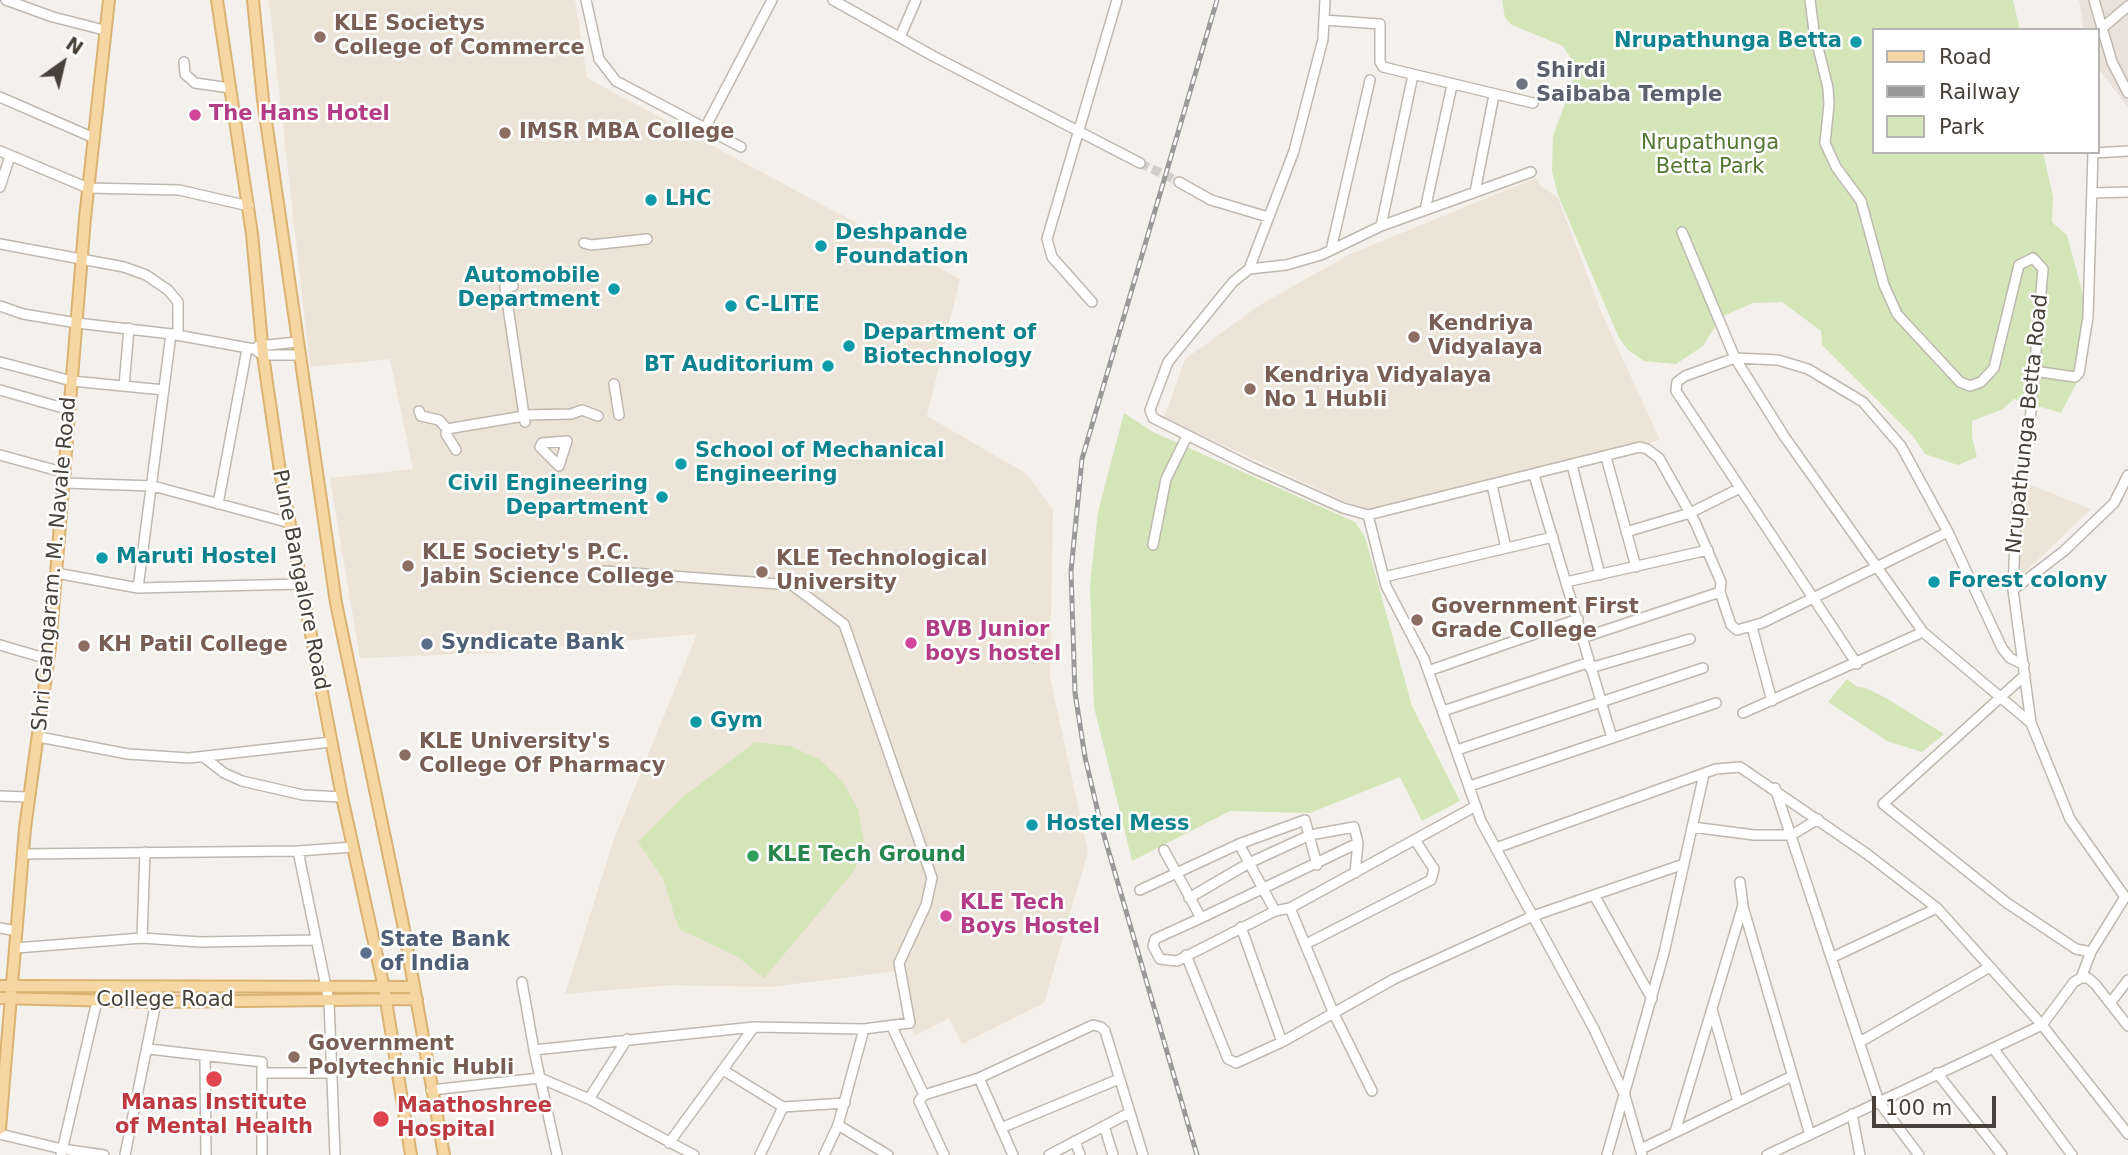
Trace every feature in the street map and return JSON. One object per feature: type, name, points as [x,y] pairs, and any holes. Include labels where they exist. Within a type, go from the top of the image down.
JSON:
[{"type":"main road","name":"Shri Gangaram. M. Navale Road","points":[[0,1131],[28,797],[39,737],[48,659],[66,478],[88,188],[109,0]]},
{"type":"main road","name":"Pune Bangalore Road","points":[[217,0],[249,206],[257,349],[331,742],[385,994],[411,1155]]},
{"type":"main road","name":"Pune Bangalore Road","points":[[253,0],[263,100],[298,355],[336,603],[414,987],[444,1155]]},
{"type":"main road","points":[[0,986],[326,987],[416,999]]},
{"type":"main road","points":[[385,994],[414,987]]},
{"type":"main road","name":"College Road","points":[[0,998],[156,1002],[329,1001],[385,994]]},
{"type":"street","points":[[6,0],[52,17],[104,30]]},
{"type":"street","points":[[586,0],[596,48],[606,70],[616,81],[741,148]]},
{"type":"street","points":[[704,130],[772,0]]},
{"type":"street","points":[[832,0],[1140,163]]},
{"type":"street","points":[[900,37],[916,0]]},
{"type":"street","points":[[1092,302],[1052,257],[1047,244],[1117,0]]},
{"type":"street","points":[[1325,0],[1323,39],[1294,151],[1249,269],[1233,282],[1168,362],[1151,416],[1187,436],[1343,508],[1368,515],[1640,447],[1653,452],[1690,513],[1709,550],[1721,582],[1720,592],[1733,627],[1737,630],[1752,626],[1948,532]]},
{"type":"street","name":"Nrupathunga Betta Road","points":[[1810,0],[1814,31],[1828,88],[1825,143],[1836,167],[1861,201],[1884,285],[1897,314],[1954,377],[1970,386],[1981,382],[1994,368],[2020,265],[2033,258],[2043,270],[2034,371],[2016,512],[2013,590],[2031,723],[2070,819],[2127,897],[2091,952],[2081,978]]},
{"type":"street","points":[[2094,0],[2101,29],[2126,86]]},
{"type":"street","points":[[2101,29],[2128,6]]},
{"type":"street","points":[[1324,20],[1380,24],[1381,64],[1413,75],[1533,103]]},
{"type":"street","points":[[184,62],[185,74],[195,83],[230,88]]},
{"type":"street","points":[[1381,226],[1413,75]]},
{"type":"street","points":[[1331,250],[1370,80]]},
{"type":"street","points":[[1425,211],[1452,85]]},
{"type":"street","points":[[1475,192],[1494,95]]},
{"type":"street","points":[[0,97],[94,138]]},
{"type":"street","points":[[0,151],[88,188],[179,190],[249,206]]},
{"type":"street","points":[[2100,153],[2128,151]]},
{"type":"street","points":[[2034,371],[2075,377],[2079,373],[2088,317],[2092,154]]},
{"type":"street","points":[[0,187],[10,156]]},
{"type":"street","points":[[1249,269],[1286,265],[1331,250],[1381,226],[1531,172]]},
{"type":"street","points":[[1180,182],[1212,200],[1268,217]]},
{"type":"street","points":[[2093,193],[2128,192]]},
{"type":"street","points":[[1682,232],[1735,358],[1784,436],[1875,566],[1923,632],[2031,723]]},
{"type":"street","points":[[584,243],[591,245],[647,239]]},
{"type":"street","points":[[0,244],[137,270],[168,290],[181,309],[164,390],[138,588]]},
{"type":"street","points":[[513,286],[505,287],[524,418]]},
{"type":"street","points":[[0,306],[23,314],[77,323],[175,334],[298,355]]},
{"type":"street","points":[[124,386],[129,328]]},
{"type":"street","points":[[257,349],[297,342]]},
{"type":"street","points":[[218,504],[257,349]]},
{"type":"street","points":[[1857,664],[1814,596],[1738,489],[1675,387],[1685,376],[1735,358],[1794,363],[1827,379],[1863,402],[1901,446],[1948,532],[2001,649],[2010,658],[2024,665]]},
{"type":"street","points":[[0,362],[72,381],[164,390]]},
{"type":"street","points":[[614,384],[619,415]]},
{"type":"street","points":[[0,390],[70,410]]},
{"type":"street","points":[[447,429],[571,414],[582,410],[598,416]]},
{"type":"street","points":[[419,411],[421,416],[439,420],[447,429],[446,434],[456,450]]},
{"type":"street","points":[[1153,545],[1167,480],[1187,436]]},
{"type":"street","points":[[0,455],[66,478],[153,486],[290,523]]},
{"type":"street","points":[[1606,457],[1636,567]]},
{"type":"street","points":[[1572,465],[1600,575]]},
{"type":"street","points":[[1534,475],[1612,738]]},
{"type":"street","points":[[2013,590],[2064,551],[2114,503],[2128,475]]},
{"type":"street","points":[[1492,485],[1506,548]]},
{"type":"street","points":[[1626,532],[1690,513],[1738,489]]},
{"type":"street","points":[[1368,515],[1384,577],[1428,671],[1476,806],[1594,1029],[1625,1096],[1641,1152],[1675,1132],[1792,1076]]},
{"type":"street","points":[[1384,577],[1553,537]]},
{"type":"street","points":[[1566,582],[1709,550]]},
{"type":"street","points":[[534,1050],[754,1027],[864,1030],[910,1023],[899,963],[926,905],[932,878],[844,624],[792,585],[606,571]]},
{"type":"street","points":[[56,573],[138,588],[301,584]]},
{"type":"street","points":[[1582,638],[1720,592]]},
{"type":"street","points":[[1428,671],[1577,619]]},
{"type":"street","points":[[1752,626],[1772,701]]},
{"type":"street","points":[[1743,713],[1923,632]]},
{"type":"street","points":[[1443,711],[1589,665],[1690,639]]},
{"type":"street","points":[[0,645],[48,659]]},
{"type":"street","points":[[1457,750],[1703,668]]},
{"type":"street","points":[[2025,675],[2003,699],[1882,804],[2007,902],[2076,949],[2091,952]]},
{"type":"street","points":[[1470,786],[1716,704]]},
{"type":"street","points":[[39,737],[128,754],[205,758],[331,742]]},
{"type":"street","points":[[205,758],[232,779],[303,795],[342,797]]},
{"type":"street","points":[[1496,848],[1704,774],[1741,767],[1775,788],[1937,908],[1988,968],[2042,1025],[2128,1135]]},
{"type":"street","points":[[1607,1155],[1652,999],[1704,774]]},
{"type":"street","points":[[1775,788],[1793,835],[1879,1102],[1919,1155]]},
{"type":"street","points":[[0,796],[28,797]]},
{"type":"street","points":[[1358,843],[1317,865],[1262,888],[1153,941],[1160,959],[1177,961],[1275,911],[1290,908],[1476,806]]},
{"type":"street","points":[[1692,827],[1754,835],[1793,835],[1818,819]]},
{"type":"street","points":[[1140,890],[1239,844],[1304,820],[1308,822],[1317,865]]},
{"type":"street","points":[[1189,898],[1249,863],[1310,835],[1354,827],[1358,843],[1355,873]]},
{"type":"street","points":[[1306,944],[1431,880],[1434,869],[1415,840]]},
{"type":"street","points":[[1239,844],[1275,911]]},
{"type":"street","points":[[23,854],[298,851],[354,847]]},
{"type":"street","points":[[1164,850],[1200,918]]},
{"type":"street","points":[[298,851],[329,1001],[335,1155]]},
{"type":"street","points":[[142,938],[145,852]]},
{"type":"street","points":[[1186,955],[1230,1061],[1236,1063],[1282,1042],[1394,979],[1533,916],[1684,864]]},
{"type":"street","points":[[1740,883],[1743,905],[1810,1135]]},
{"type":"street","points":[[1594,895],[1652,999]]},
{"type":"street","points":[[1675,1132],[1743,905]]},
{"type":"street","points":[[1290,908],[1334,1014],[1372,1091]]},
{"type":"street","points":[[1833,957],[1937,908]]},
{"type":"street","points":[[1241,927],[1282,1042]]},
{"type":"street","points":[[0,928],[17,931]]},
{"type":"street","points":[[16,948],[142,938],[200,942],[315,940]]},
{"type":"street","points":[[1860,1042],[1953,991],[1988,968]]},
{"type":"street","points":[[1767,1155],[2042,1025],[2074,982],[2081,978],[2088,978],[2095,984],[2128,1026]]},
{"type":"street","points":[[2111,1003],[2128,980]]},
{"type":"street","points":[[522,982],[557,1155]]},
{"type":"street","points":[[62,1152],[97,1001]]},
{"type":"street","points":[[125,1155],[149,1049],[156,1002]]},
{"type":"street","points":[[1712,1009],[1738,1102]]},
{"type":"street","points":[[944,1155],[921,1107],[919,1101],[924,1095],[979,1077],[1093,1025],[1105,1031],[1143,1155]]},
{"type":"street","points":[[668,1143],[754,1027]]},
{"type":"street","points":[[892,1027],[924,1095]]},
{"type":"street","points":[[824,1155],[838,1125],[864,1030]]},
{"type":"street","points":[[589,1099],[627,1039]]},
{"type":"street","points":[[1993,1048],[2072,1155]]},
{"type":"street","points":[[149,1049],[205,1058],[258,1060],[264,1065],[262,1155]]},
{"type":"street","points":[[205,1058],[206,1155]]},
{"type":"street","points":[[723,1070],[783,1107],[845,1103]]},
{"type":"street","points":[[264,1073],[333,1073]]},
{"type":"street","points":[[1937,1073],[2002,1155]]},
{"type":"street","points":[[979,1077],[1013,1155]]},
{"type":"street","points":[[431,1090],[540,1078],[589,1099],[694,1155]]},
{"type":"street","points":[[1001,1128],[1119,1079]]},
{"type":"street","points":[[760,1155],[783,1107]]},
{"type":"street","points":[[1049,1155],[1129,1113]]},
{"type":"street","points":[[1852,1114],[1860,1155]]},
{"type":"street","points":[[838,1125],[888,1155]]},
{"type":"street","points":[[1104,1126],[1113,1155]]},
{"type":"street","points":[[0,1131],[62,1152],[104,1155]]},
{"type":"street","points":[[1075,1141],[1080,1155]]},
{"type":"shaded area","name":"KLE Technological University","points":[[269,0],[575,0],[587,78],[960,279],[927,416],[1027,474],[1053,510],[1050,677],[1088,852],[1044,1003],[962,1044],[949,1018],[914,1036],[905,970],[770,987],[673,985],[565,994],[614,839],[697,634],[493,653],[360,658],[330,478],[413,469],[390,359],[310,367]]},
{"type":"shaded area","points":[[2079,0],[2128,0],[2128,107],[2100,71],[2100,28],[2084,28]]},
{"type":"shaded area","name":"Kendriya Vidyalaya","points":[[1536,178],[1541,186],[1558,198],[1603,316],[1660,440],[1366,511],[1164,418],[1185,359],[1260,305],[1350,254]]},
{"type":"shaded area","points":[[2026,483],[2091,509],[2022,575],[2017,565]]},
{"type":"green space","name":"Nrupathunga Betta Park","points":[[1502,0],[2013,0],[2020,28],[1872,28],[1872,154],[2043,154],[2053,197],[2052,222],[2067,235],[2089,317],[2087,363],[2061,413],[2014,399],[2003,409],[1972,421],[1972,437],[1977,457],[1958,465],[1925,454],[1913,436],[1822,345],[1821,331],[1782,302],[1753,303],[1721,317],[1703,346],[1676,364],[1644,361],[1628,350],[1619,338],[1558,195],[1552,171],[1553,136],[1572,85],[1574,63],[1563,46],[1512,25],[1505,18]]},
{"type":"green space","points":[[1124,413],[1153,432],[1355,522],[1365,537],[1412,706],[1460,801],[1422,821],[1400,777],[1310,813],[1230,811],[1132,861],[1094,707],[1090,585],[1098,512]]},
{"type":"green space","points":[[1847,679],[1857,687],[1866,688],[1886,698],[1944,734],[1922,752],[1887,741],[1828,702]]},
{"type":"green space","name":"KLE Tech Ground","points":[[755,742],[790,746],[819,759],[842,781],[858,809],[864,841],[855,870],[764,978],[738,957],[679,929],[663,879],[638,842],[683,797]]},
{"type":"tunnel","points":[[1140,163],[1179,182]]},
{"type":"railway","points":[[1197,1155],[1101,825],[1085,757],[1075,693],[1071,571],[1082,459],[1217,0]]},
{"type":"place","name":"KLE Societys College of Commerce","points":[[320,37]]},
{"type":"place","name":"Nrupathunga Betta","points":[[1856,42]]},
{"type":"place","name":"Shirdi Saibaba Temple","points":[[1522,84]]},
{"type":"place","name":"The Hans Hotel","points":[[195,115]]},
{"type":"place","name":"IMSR MBA College","points":[[505,133]]},
{"type":"place","name":"LHC","points":[[651,200]]},
{"type":"place","name":"Deshpande Foundation","points":[[821,246]]},
{"type":"place","name":"Automobile Department","points":[[614,289]]},
{"type":"place","name":"C-LITE","points":[[731,306]]},
{"type":"place","name":"Kendriya Vidyalaya","points":[[1414,337]]},
{"type":"place","name":"Department of Biotechnology","points":[[849,346]]},
{"type":"place","name":"BT Auditorium","points":[[828,366]]},
{"type":"place","name":"Kendriya Vidyalaya No 1 Hubli","points":[[1250,389]]},
{"type":"place","name":"School of Mechanical Engineering","points":[[681,464]]},
{"type":"place","name":"Civil Engineering Department","points":[[662,497]]},
{"type":"place","name":"Maruti Hostel","points":[[102,558]]},
{"type":"place","name":"KLE Society's P.C. Jabin Science College","points":[[408,566]]},
{"type":"place","name":"KLE Technological University","points":[[762,572]]},
{"type":"place","name":"Forest colony","points":[[1934,582]]},
{"type":"place","name":"Government First Grade College","points":[[1417,620]]},
{"type":"place","name":"BVB Junior boys hostel","points":[[911,643]]},
{"type":"place","name":"Syndicate Bank","points":[[427,644]]},
{"type":"place","name":"KH Patil College","points":[[84,646]]},
{"type":"place","name":"Gym","points":[[696,722]]},
{"type":"place","name":"KLE University's College Of Pharmacy","points":[[405,755]]},
{"type":"place","name":"Hostel Mess","points":[[1032,825]]},
{"type":"place","name":"KLE Tech Ground","points":[[753,856]]},
{"type":"place","name":"KLE Tech Boys Hostel","points":[[946,916]]},
{"type":"place","name":"State Bank of India","points":[[366,953]]},
{"type":"place","name":"Government Polytechnic Hubli","points":[[294,1057]]},
{"type":"place","name":"Manas Institute of Mental Health","points":[[214,1079]]},
{"type":"place","name":"Maathoshree Hospital","points":[[381,1119]]}]
